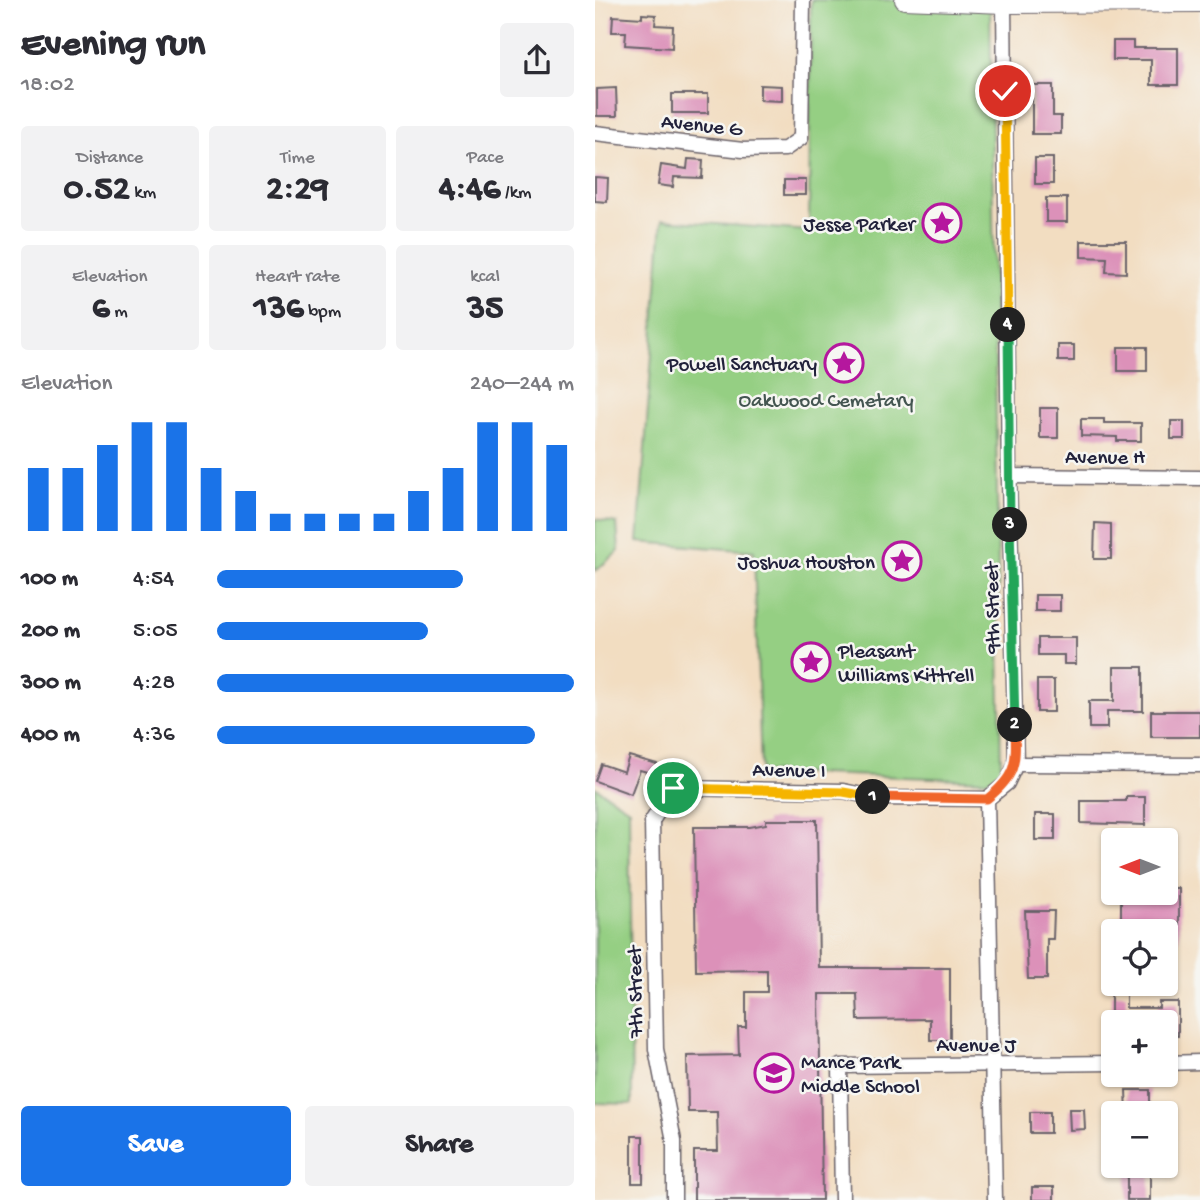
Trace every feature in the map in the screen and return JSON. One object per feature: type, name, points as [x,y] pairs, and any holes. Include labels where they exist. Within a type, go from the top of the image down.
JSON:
[{"type":"street","name":"Avenue G","points":[[595,133],[743,150],[785,149],[801,138],[803,0]]},
{"type":"street","points":[[904,0],[1004,4],[1200,3]]},
{"type":"street","name":"9th Street","points":[[1004,4],[1009,477],[1016,764]]},
{"type":"street","name":"Avenue H","points":[[1009,477],[1200,478]]},
{"type":"street","points":[[995,1200],[987,799],[1007,783],[1016,764],[1200,765]]},
{"type":"street","name":"Avenue I","points":[[673,788],[843,792],[877,798],[987,799]]},
{"type":"street","name":"7th Street","points":[[673,788],[652,821],[656,1049],[674,1141],[674,1200]]},
{"type":"street","points":[[1178,1063],[1200,1062]]},
{"type":"street","name":"Avenue J","points":[[842,1200],[840,1066],[1101,1063]]},
{"type":"green space","name":"Oakwood Cemetary","points":[[811,0],[990,0],[1001,776],[989,780],[761,772],[754,551],[638,542],[662,220],[809,231]]},
{"type":"green space","points":[[595,519],[617,523],[619,551],[595,571]]},
{"type":"green space","points":[[595,787],[629,809],[632,1104],[595,1103]]},
{"type":"building","points":[[642,14],[656,15],[655,25],[673,26],[672,48],[625,45],[626,32],[612,32],[613,16],[642,18]]},
{"type":"building","points":[[1113,41],[1133,41],[1133,48],[1178,48],[1178,85],[1151,85],[1151,60],[1113,60]]},
{"type":"building","points":[[760,85],[782,86],[782,101],[760,100]]},
{"type":"building","points":[[1032,85],[1053,85],[1053,116],[1061,116],[1061,134],[1032,134]]},
{"type":"building","points":[[616,88],[617,116],[597,116],[597,89]]},
{"type":"building","points":[[672,94],[708,94],[708,113],[672,113]]},
{"type":"building","points":[[1035,158],[1053,158],[1053,184],[1035,184]]},
{"type":"building","points":[[688,159],[703,160],[702,178],[674,177],[673,187],[658,185],[661,165],[687,169]]},
{"type":"building","points":[[595,177],[608,178],[607,202],[595,201]]},
{"type":"building","points":[[784,180],[806,180],[806,195],[784,195]]},
{"type":"building","points":[[1046,198],[1067,198],[1067,222],[1046,222]]},
{"type":"building","points":[[1081,241],[1126,241],[1126,273],[1106,272],[1107,258],[1081,257]]},
{"type":"building","points":[[1058,345],[1074,345],[1074,361],[1058,361]]},
{"type":"building","points":[[1118,347],[1147,347],[1147,371],[1118,371]]},
{"type":"building","points":[[1040,408],[1058,408],[1058,438],[1040,438]]},
{"type":"building","points":[[1081,419],[1104,419],[1104,423],[1141,423],[1141,441],[1081,436]]},
{"type":"building","points":[[1171,421],[1184,421],[1184,439],[1171,439]]},
{"type":"building","points":[[1095,523],[1111,524],[1111,559],[1094,559]]},
{"type":"building","points":[[1035,595],[1060,595],[1060,611],[1035,611]]},
{"type":"building","points":[[1038,638],[1076,638],[1076,664],[1064,664],[1064,655],[1038,655]]},
{"type":"building","points":[[1114,667],[1143,667],[1143,711],[1107,711],[1107,728],[1089,728],[1089,701],[1114,701]]},
{"type":"building","points":[[1037,680],[1054,680],[1054,712],[1037,712]]},
{"type":"building","points":[[1151,711],[1200,711],[1200,737],[1151,737]]},
{"type":"building","points":[[629,756],[657,764],[654,774],[640,770],[631,794],[595,781],[601,764],[624,772]]},
{"type":"building","points":[[1126,797],[1145,797],[1145,825],[1081,823],[1081,801],[1126,801]]},
{"type":"building","points":[[1035,814],[1055,814],[1055,840],[1035,840]]},
{"type":"building","points":[[766,820],[817,820],[819,968],[950,968],[950,1040],[930,1040],[930,1019],[858,1020],[857,994],[819,994],[822,1200],[694,1200],[694,1151],[718,1151],[717,1112],[688,1112],[687,1056],[739,1055],[738,1027],[746,1027],[746,992],[767,992],[767,970],[696,971],[694,827],[750,827],[766,824]]},
{"type":"building","points":[[1179,888],[1179,939],[1178,919],[1121,919],[1121,905],[1178,905]]},
{"type":"building","points":[[1025,911],[1054,911],[1053,939],[1047,939],[1047,979],[1028,979]]},
{"type":"building","points":[[1111,996],[1126,996],[1126,1008],[1159,1008],[1159,1002],[1178,1002],[1178,1010],[1111,1010]]},
{"type":"building","points":[[1126,1090],[1150,1090],[1150,1101],[1126,1101]]},
{"type":"building","points":[[1069,1109],[1084,1109],[1085,1129],[1070,1130]]},
{"type":"building","points":[[1030,1112],[1050,1112],[1050,1133],[1030,1133]]},
{"type":"building","points":[[632,1136],[643,1136],[643,1183],[632,1183]]},
{"type":"building","points":[[1127,1178],[1150,1178],[1150,1200],[1127,1200]]},
{"type":"building","points":[[1032,1187],[1054,1187],[1054,1200],[1032,1200]]},
{"type":"place","name":"Jesse Parker","points":[[942,223]]},
{"type":"place","name":"Powell Sanctuary","points":[[844,363]]},
{"type":"place","name":"Joshua Houston","points":[[902,561]]},
{"type":"place","name":"Pleasant Williams Kittrell","points":[[811,662]]},
{"type":"place","name":"Mance Park Middle School","points":[[774,1073]]},
{"type":"route","points":[[673,788],[843,792],[877,798],[987,799],[1007,783],[1016,764],[1009,477],[1005,91]]}]
